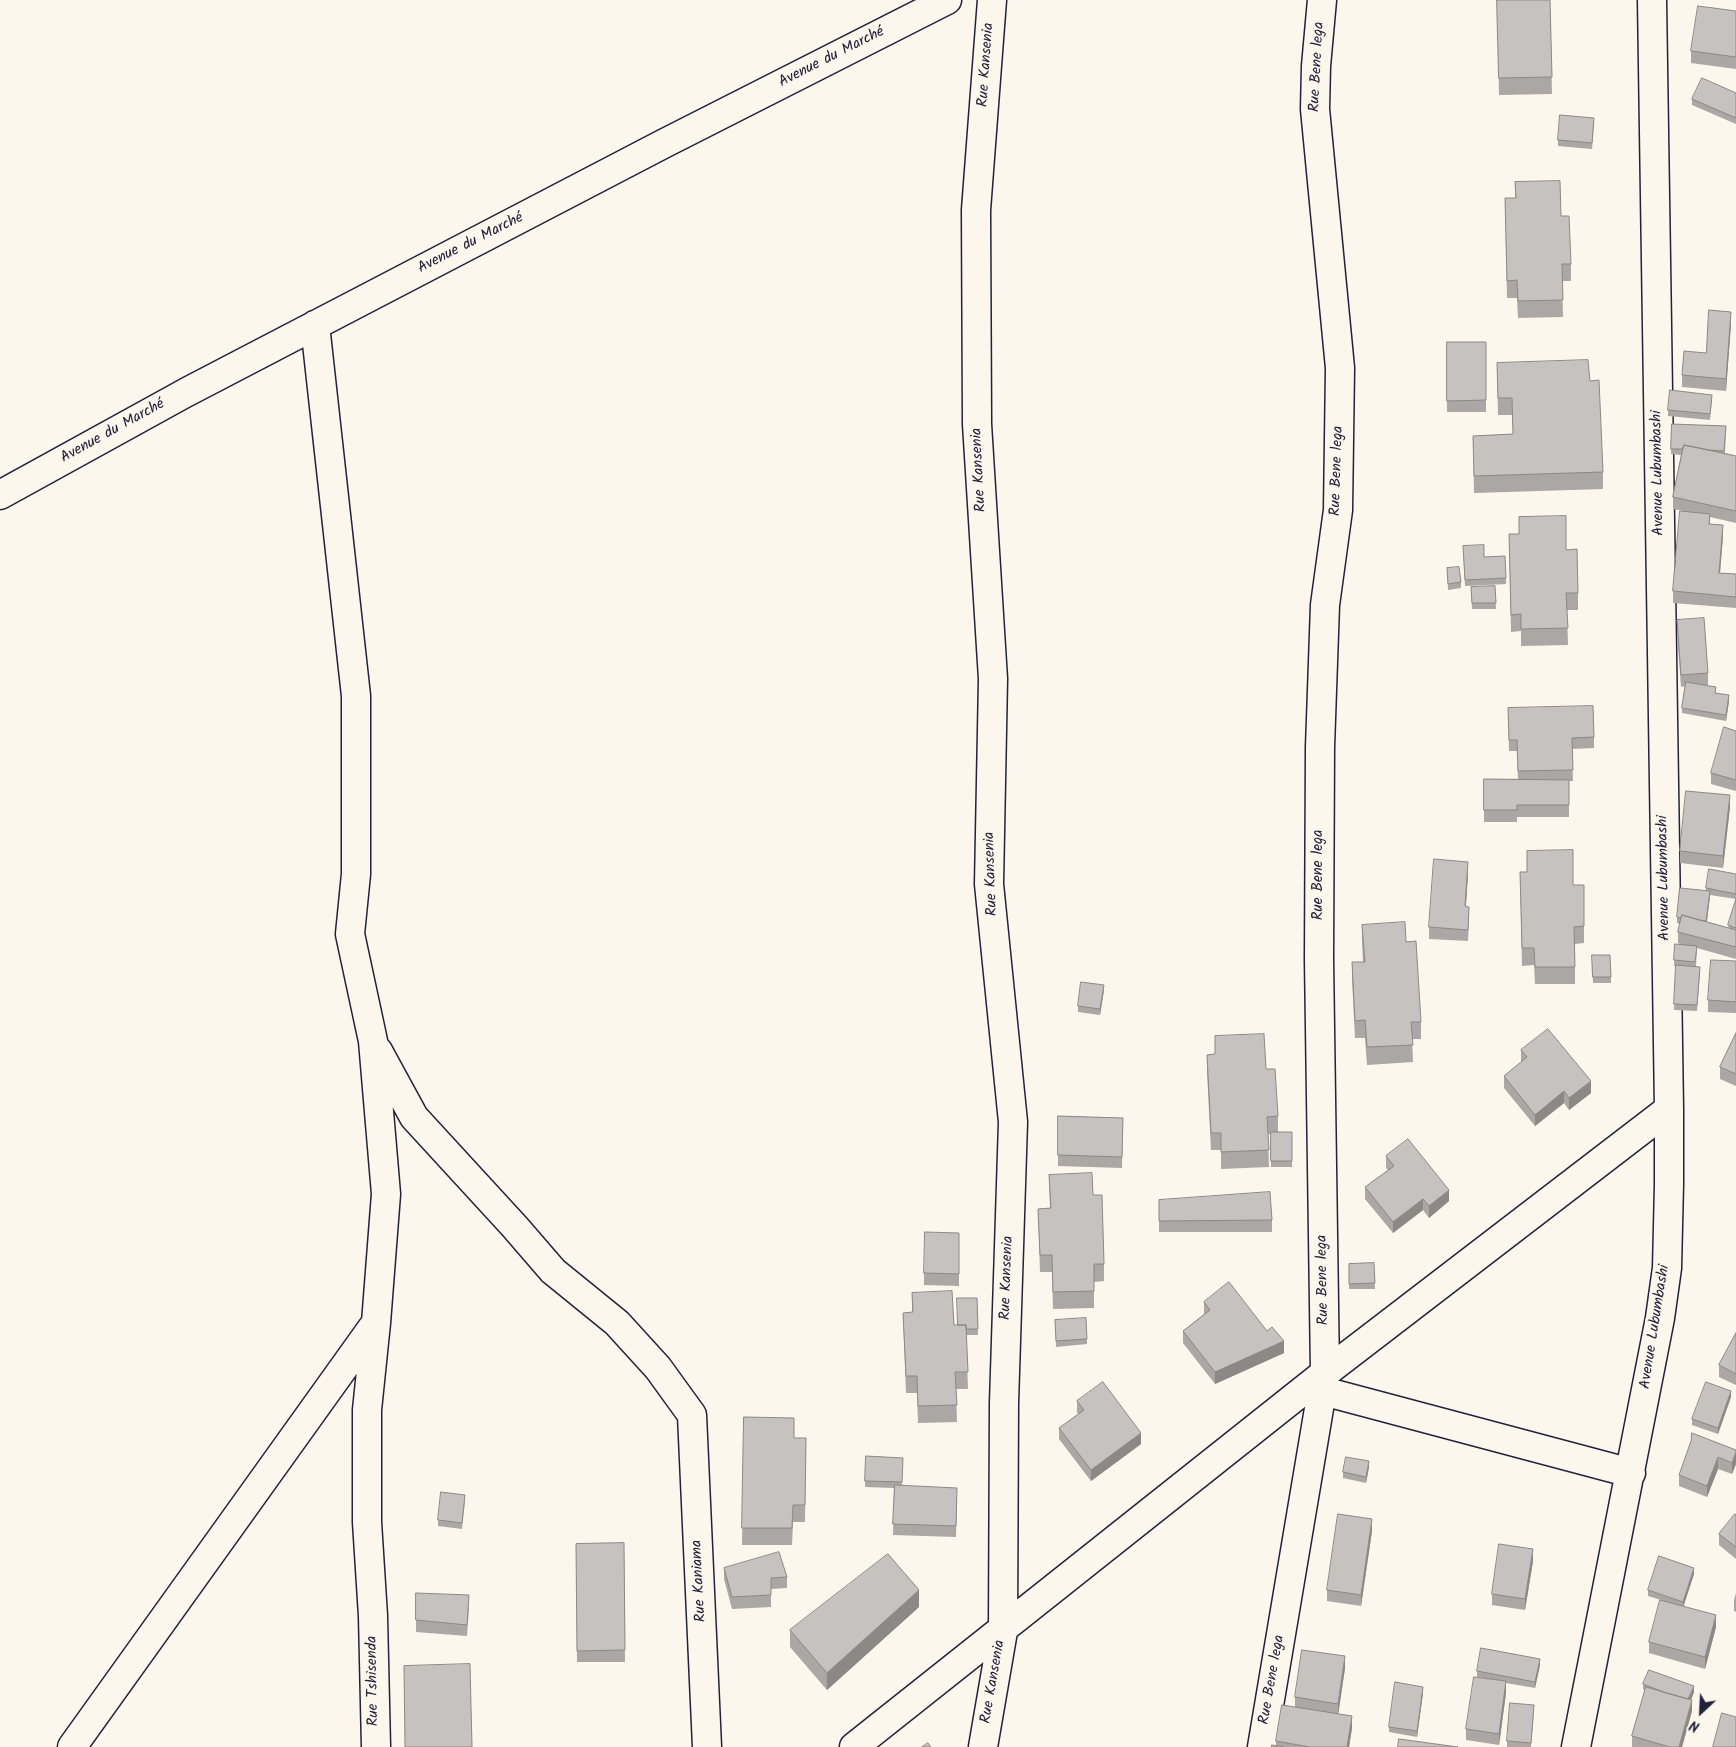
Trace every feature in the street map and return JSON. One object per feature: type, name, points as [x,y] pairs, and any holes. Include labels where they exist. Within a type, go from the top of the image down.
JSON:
[{"type":"street","name":"Avenue du Marché","points":[[0,495],[187,392],[314,325],[664,143],[947,0]]},
{"type":"street","name":"Rue Kansenia","points":[[983,1747],[1003,1630],[1004,1403],[1014,1122],[989,884],[993,679],[977,424],[976,201],[992,0]]},
{"type":"street","name":"Rue Bene lega","points":[[1262,1747],[1324,1382],[1319,960],[1320,748],[1325,605],[1338,510],[1340,368],[1315,109],[1316,66],[1322,0]]},
{"type":"street","name":"Avenue Lubumbashi","points":[[1583,1745],[1630,1473],[1660,1318],[1667,1268],[1669,1109],[1652,0]]},
{"type":"street","points":[[314,325],[356,696],[356,874],[350,934],[373,1041]]},
{"type":"street","name":"Rue Tshisenda","points":[[373,1041],[386,1194],[367,1410],[367,1522],[376,1747]]},
{"type":"street","name":"Rue Kaniama","points":[[373,1041],[414,1117],[553,1271],[623,1329],[658,1368],[692,1415],[707,1747]]},
{"type":"street","points":[[854,1747],[1324,1382],[1669,1109]]},
{"type":"street","points":[[72,1747],[376,1323]]},
{"type":"street","points":[[1324,1382],[1630,1473]]},
{"type":"building","points":[[1497,0],[1550,0],[1552,77],[1499,78]]},
{"type":"building","points":[[1698,6],[1736,11],[1736,57],[1691,51]]},
{"type":"building","points":[[1702,78],[1736,93],[1736,118],[1692,99]]},
{"type":"building","points":[[1560,115],[1594,118],[1592,143],[1558,140]]},
{"type":"building","points":[[1560,181],[1561,216],[1569,216],[1571,264],[1562,264],[1563,300],[1518,301],[1517,280],[1507,281],[1505,198],[1516,198],[1515,182]]},
{"type":"building","points":[[1709,310],[1731,312],[1726,379],[1682,375],[1684,351],[1706,353]]},
{"type":"building","points":[[1447,342],[1486,342],[1486,400],[1447,401]]},
{"type":"building","points":[[1588,360],[1590,381],[1599,380],[1603,472],[1474,476],[1473,436],[1513,434],[1512,398],[1498,398],[1497,363]]},
{"type":"building","points":[[1670,390],[1712,395],[1710,414],[1668,410]]},
{"type":"building","points":[[1672,424],[1726,426],[1724,451],[1684,445],[1683,449],[1671,449]]},
{"type":"building","points":[[1684,445],[1736,456],[1736,511],[1673,497]]},
{"type":"building","points":[[1680,511],[1710,514],[1709,524],[1723,525],[1719,573],[1736,574],[1736,597],[1673,591]]},
{"type":"building","points":[[1566,516],[1566,550],[1577,549],[1578,593],[1566,593],[1568,628],[1521,629],[1521,614],[1511,615],[1509,534],[1519,534],[1519,517]]},
{"type":"building","points":[[1484,545],[1484,557],[1505,556],[1506,578],[1465,580],[1463,546]]},
{"type":"building","points":[[1459,567],[1461,582],[1448,584],[1447,568]]},
{"type":"building","points":[[1495,586],[1496,603],[1472,603],[1471,587]]},
{"type":"building","points":[[1704,618],[1708,673],[1681,675],[1677,620]]},
{"type":"building","points":[[1686,682],[1716,687],[1715,693],[1729,695],[1726,715],[1682,708]]},
{"type":"building","points":[[1593,706],[1594,737],[1572,738],[1573,770],[1518,771],[1517,740],[1509,740],[1508,708]]},
{"type":"building","points":[[1724,727],[1736,731],[1736,780],[1711,773]]},
{"type":"building","points":[[1484,779],[1569,780],[1569,805],[1517,805],[1517,810],[1484,810]]},
{"type":"building","points":[[1686,791],[1730,795],[1723,856],[1680,851]]},
{"type":"building","points":[[1573,850],[1573,885],[1584,885],[1584,926],[1574,927],[1575,967],[1535,967],[1534,948],[1522,948],[1520,872],[1527,872],[1527,851]]},
{"type":"building","points":[[1434,859],[1468,862],[1465,906],[1469,907],[1468,930],[1429,927]]},
{"type":"building","points":[[1709,869],[1736,874],[1736,894],[1706,888]]},
{"type":"building","points":[[1680,888],[1710,891],[1706,921],[1682,915],[1681,918],[1677,917]]},
{"type":"building","points":[[1736,899],[1736,928],[1728,925]]},
{"type":"building","points":[[1682,915],[1736,930],[1736,947],[1678,932]]},
{"type":"building","points":[[1405,922],[1406,942],[1416,941],[1421,1022],[1411,1022],[1413,1045],[1367,1047],[1365,1020],[1355,1021],[1352,962],[1365,962],[1362,925]]},
{"type":"building","points":[[1675,944],[1697,946],[1695,962],[1674,960]]},
{"type":"building","points":[[1592,955],[1610,955],[1611,977],[1593,977]]},
{"type":"building","points":[[1711,960],[1736,961],[1736,1002],[1708,1000]]},
{"type":"building","points":[[1676,965],[1700,967],[1697,1005],[1674,1004]]},
{"type":"building","points":[[1081,982],[1104,985],[1100,1009],[1078,1006]]},
{"type":"building","points":[[1548,1029],[1591,1081],[1569,1098],[1564,1091],[1535,1115],[1504,1076],[1527,1057],[1521,1050]]},
{"type":"building","points":[[1736,1033],[1736,1074],[1720,1067]]},
{"type":"building","points":[[1264,1034],[1266,1069],[1275,1069],[1278,1116],[1267,1117],[1269,1150],[1221,1152],[1221,1133],[1211,1133],[1207,1055],[1215,1054],[1215,1036]]},
{"type":"building","points":[[1058,1116],[1123,1118],[1122,1157],[1058,1155]]},
{"type":"building","points":[[1271,1132],[1292,1132],[1292,1161],[1271,1161]]},
{"type":"building","points":[[1408,1139],[1449,1190],[1429,1206],[1423,1199],[1393,1222],[1365,1187],[1394,1166],[1386,1156]]},
{"type":"building","points":[[1092,1173],[1093,1195],[1102,1195],[1104,1264],[1094,1264],[1094,1291],[1053,1292],[1052,1255],[1040,1255],[1038,1209],[1051,1208],[1049,1175]]},
{"type":"building","points":[[1270,1192],[1272,1220],[1159,1221],[1159,1200]]},
{"type":"building","points":[[925,1232],[959,1233],[959,1274],[924,1273]]},
{"type":"building","points":[[1374,1263],[1375,1283],[1349,1284],[1349,1264]]},
{"type":"building","points":[[1229,1282],[1267,1331],[1272,1327],[1284,1341],[1215,1372],[1183,1331],[1210,1310],[1204,1302]]},
{"type":"building","points":[[952,1291],[954,1325],[966,1325],[968,1372],[955,1372],[957,1405],[918,1406],[917,1376],[906,1376],[903,1313],[913,1312],[912,1293]]},
{"type":"building","points":[[957,1298],[977,1298],[978,1329],[966,1329],[966,1325],[958,1325]]},
{"type":"building","points":[[1086,1318],[1087,1339],[1056,1341],[1055,1320]]},
{"type":"building","points":[[1736,1333],[1736,1374],[1719,1365]]},
{"type":"building","points":[[1103,1382],[1141,1433],[1091,1470],[1059,1428],[1084,1410],[1077,1401]]},
{"type":"building","points":[[1706,1382],[1731,1391],[1718,1428],[1692,1419]]},
{"type":"building","points":[[744,1417],[794,1418],[794,1438],[806,1438],[805,1505],[793,1505],[792,1528],[742,1528]]},
{"type":"building","points":[[1692,1433],[1736,1450],[1732,1463],[1718,1457],[1707,1486],[1679,1475]]},
{"type":"building","points":[[866,1456],[903,1458],[902,1482],[865,1481]]},
{"type":"building","points":[[1346,1457],[1369,1461],[1366,1477],[1343,1472]]},
{"type":"building","points":[[895,1485],[957,1488],[956,1526],[893,1524]]},
{"type":"building","points":[[441,1492],[465,1495],[462,1523],[438,1520]]},
{"type":"building","points":[[1338,1514],[1372,1519],[1361,1595],[1327,1590]]},
{"type":"building","points":[[1736,1515],[1736,1547],[1719,1534]]},
{"type":"building","points":[[624,1543],[625,1650],[577,1651],[576,1544]]},
{"type":"building","points":[[1499,1544],[1533,1549],[1525,1599],[1492,1594]]},
{"type":"building","points":[[779,1552],[787,1577],[771,1578],[771,1595],[732,1597],[724,1568]]},
{"type":"building","points":[[888,1554],[919,1590],[827,1673],[790,1630]]},
{"type":"building","points":[[1659,1556],[1694,1568],[1683,1602],[1648,1590]]},
{"type":"building","points":[[416,1593],[469,1595],[467,1625],[416,1620]]},
{"type":"building","points":[[1660,1600],[1716,1615],[1705,1657],[1649,1642]]},
{"type":"building","points":[[1481,1648],[1540,1659],[1535,1682],[1477,1671]]},
{"type":"building","points":[[1302,1650],[1345,1656],[1338,1704],[1295,1697]]},
{"type":"building","points":[[470,1664],[472,1747],[405,1747],[404,1666]]},
{"type":"building","points":[[1649,1670],[1694,1686],[1688,1699],[1643,1684]]},
{"type":"building","points":[[1474,1677],[1506,1681],[1499,1734],[1466,1729]]},
{"type":"building","points":[[1395,1682],[1423,1687],[1417,1731],[1389,1727]]},
{"type":"building","points":[[1646,1687],[1692,1700],[1679,1747],[1670,1747],[1632,1736]]},
{"type":"building","points":[[1510,1703],[1534,1705],[1531,1743],[1507,1741]]},
{"type":"building","points":[[1282,1705],[1352,1716],[1347,1747],[1310,1747],[1276,1741]]},
{"type":"building","points":[[1722,1713],[1736,1717],[1736,1747],[1713,1747]]},
{"type":"building","points":[[1399,1739],[1458,1747],[1398,1747]]},
{"type":"building","points":[[928,1743],[931,1747],[922,1747]]}]
